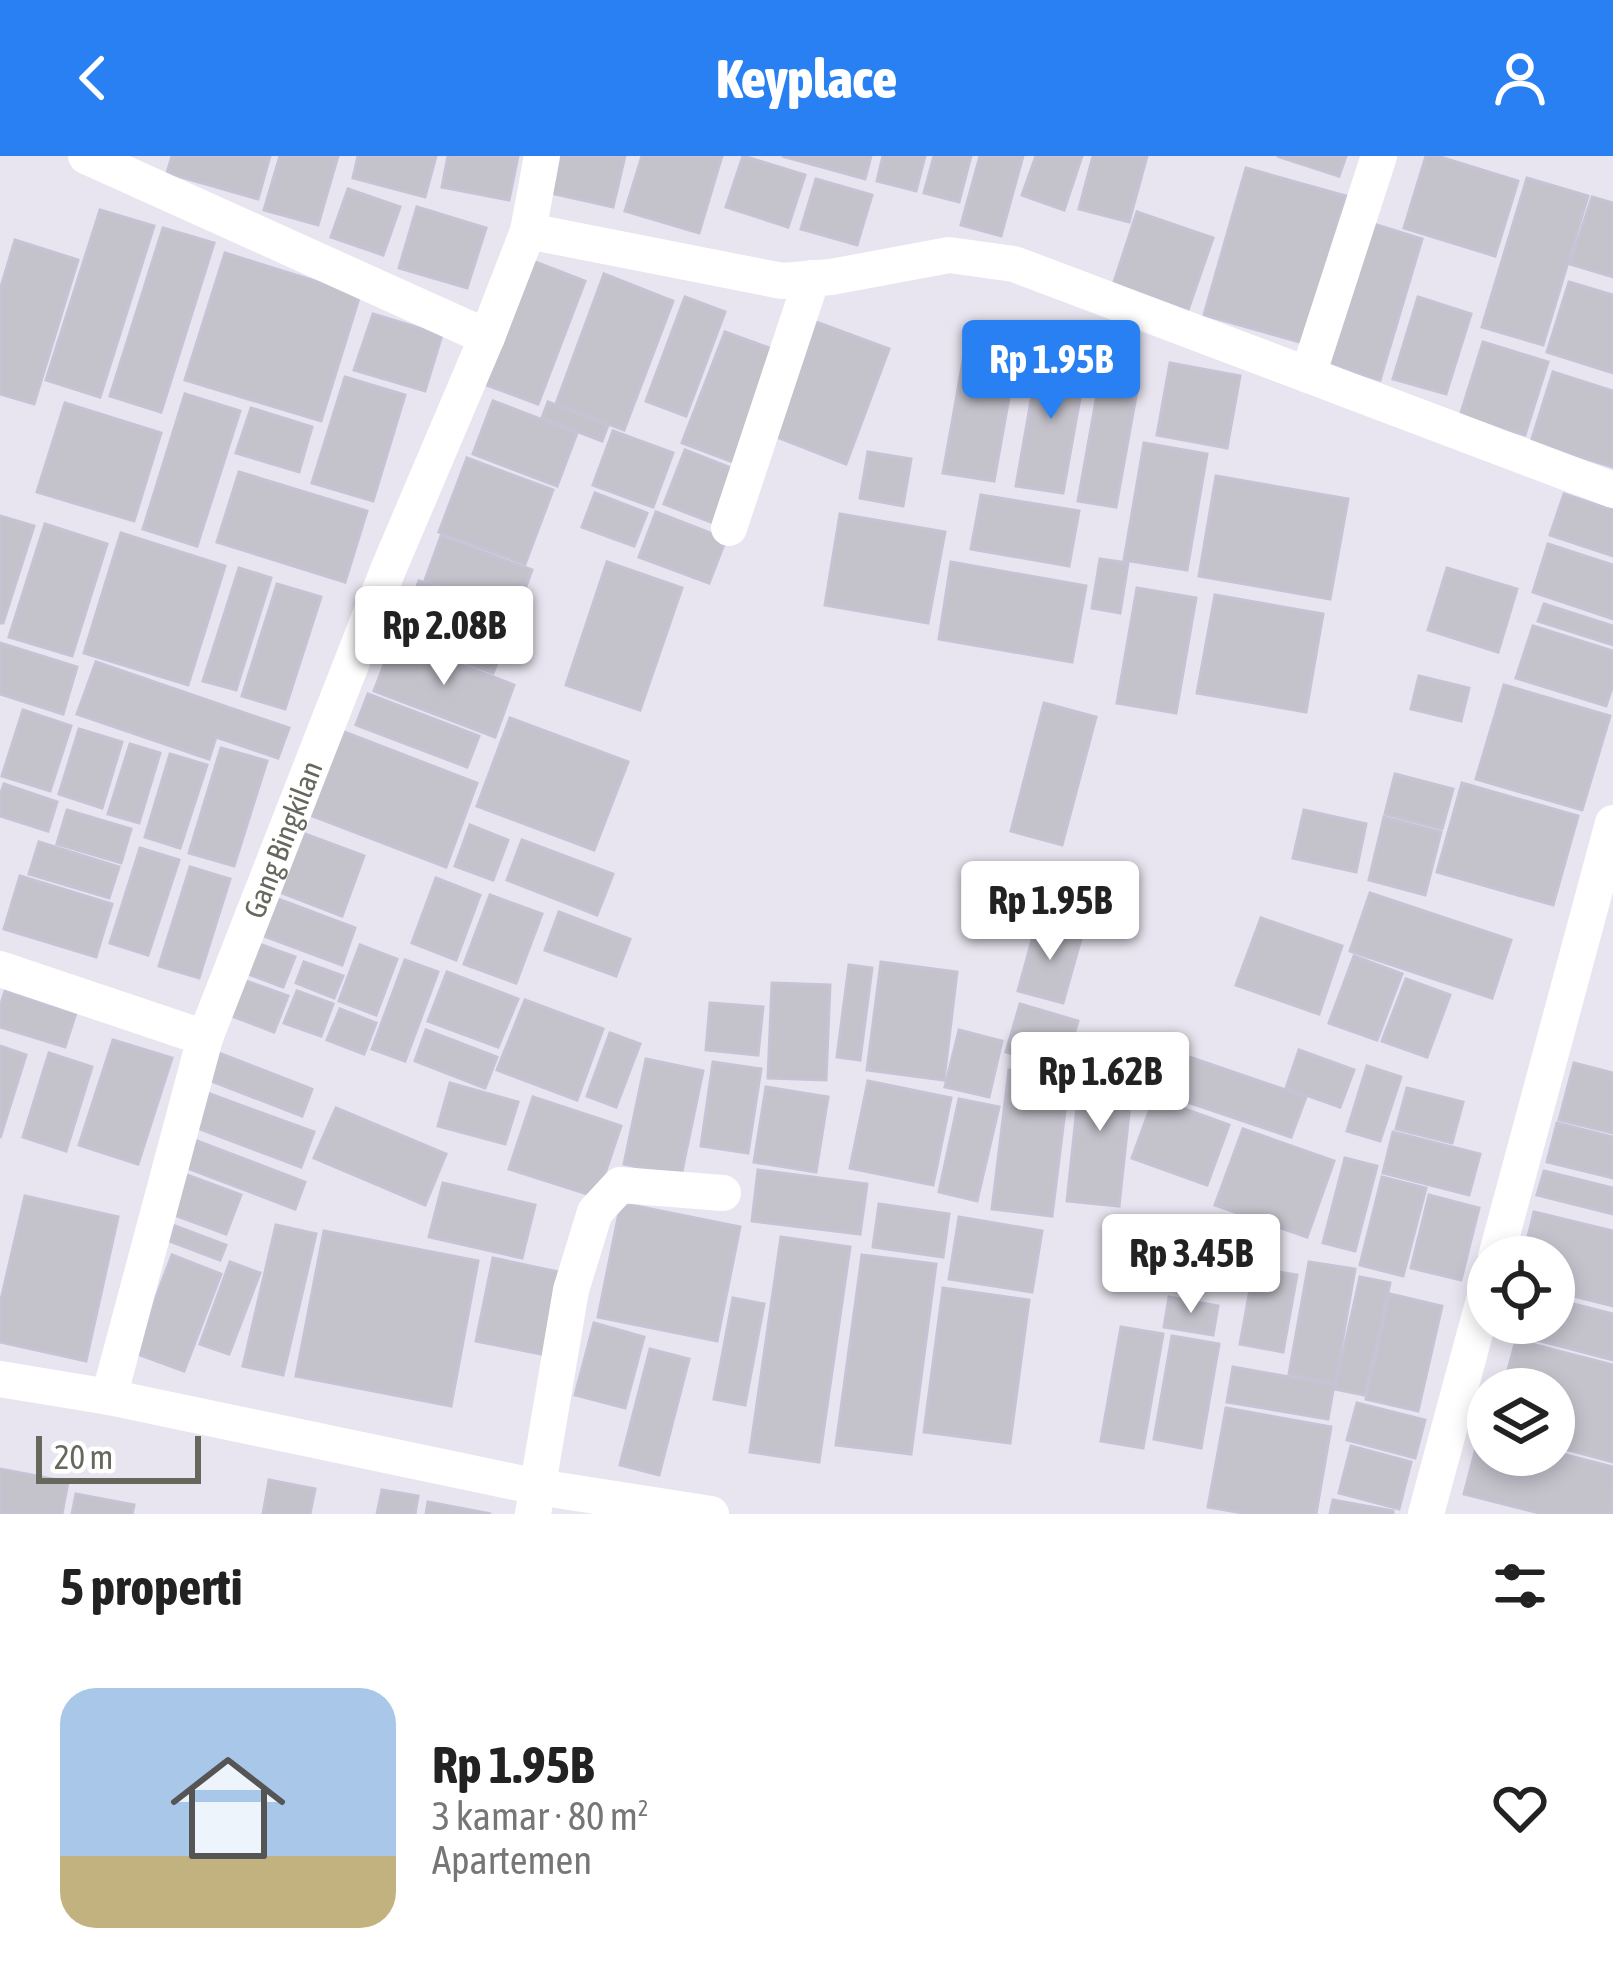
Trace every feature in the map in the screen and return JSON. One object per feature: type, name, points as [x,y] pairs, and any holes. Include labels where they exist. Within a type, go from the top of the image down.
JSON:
[{"type":"street","points":[[86,156],[487,337]]},
{"type":"street","name":"Gang Bingkilan","points":[[109,1397],[205,1038],[388,571],[528,231],[542,156]]},
{"type":"street","points":[[1308,375],[1379,156]]},
{"type":"street","points":[[528,231],[782,281],[950,255],[1014,264],[1613,490]]},
{"type":"street","points":[[729,527],[812,278]]},
{"type":"street","points":[[1502,1236],[1613,823]]},
{"type":"street","points":[[0,969],[205,1038]]},
{"type":"street","points":[[536,1500],[571,1289],[595,1212],[620,1185],[724,1193]]},
{"type":"street","points":[[1426,1514],[1472,1344]]},
{"type":"street","points":[[0,1379],[109,1397],[536,1500],[711,1514]]},
{"type":"building","points":[[172,156],[270,156],[258,199],[167,173]]},
{"type":"building","points":[[280,156],[338,156],[318,225],[264,210]]},
{"type":"building","points":[[358,156],[436,156],[425,197],[353,178]]},
{"type":"building","points":[[448,156],[518,156],[509,200],[442,187]]},
{"type":"building","points":[[560,156],[625,156],[613,207],[551,193]]},
{"type":"building","points":[[642,156],[722,156],[699,233],[625,211]]},
{"type":"building","points":[[743,156],[805,175],[788,227],[726,207]]},
{"type":"building","points":[[782,156],[871,156],[865,179]]},
{"type":"building","points":[[883,156],[925,156],[916,191],[877,181]]},
{"type":"building","points":[[934,156],[971,156],[959,202],[924,193]]},
{"type":"building","points":[[980,156],[1023,156],[1001,236],[961,225]]},
{"type":"building","points":[[1036,156],[1082,156],[1064,210],[1022,195]]},
{"type":"building","points":[[1093,156],[1147,156],[1129,222],[1079,209]]},
{"type":"building","points":[[1277,156],[1346,156],[1339,176]]},
{"type":"building","points":[[1426,156],[1518,181],[1495,256],[1404,228]]},
{"type":"building","points":[[1246,168],[1346,196],[1303,343],[1204,315]]},
{"type":"building","points":[[1527,178],[1588,196],[1543,345],[1482,327]]},
{"type":"building","points":[[816,179],[872,195],[857,245],[801,229]]},
{"type":"building","points":[[348,189],[400,207],[383,255],[331,237]]},
{"type":"building","points":[[1592,197],[1613,203],[1613,277],[1570,264]]},
{"type":"building","points":[[417,207],[486,228],[467,288],[399,268]]},
{"type":"building","points":[[100,210],[154,226],[100,397],[46,380]]},
{"type":"building","points":[[1137,212],[1213,238],[1188,310],[1113,285]]},
{"type":"building","points":[[1364,221],[1422,239],[1380,380],[1320,361]]},
{"type":"building","points":[[163,228],[214,243],[161,412],[110,396]]},
{"type":"building","points":[[15,240],[78,260],[34,404],[0,394],[0,290]]},
{"type":"building","points":[[225,253],[360,295],[321,421],[185,380]]},
{"type":"building","points":[[530,260],[585,281],[538,404],[484,384]]},
{"type":"building","points":[[604,274],[673,301],[624,430],[556,404]]},
{"type":"building","points":[[1569,282],[1613,295],[1613,373],[1547,352]]},
{"type":"building","points":[[685,297],[725,312],[686,416],[646,401]]},
{"type":"building","points":[[1418,297],[1471,314],[1446,394],[1393,379]]},
{"type":"building","points":[[373,314],[442,335],[425,391],[354,370]]},
{"type":"building","points":[[816,322],[889,349],[846,464],[774,436]]},
{"type":"building","points":[[725,332],[783,353],[741,465],[682,443]]},
{"type":"building","points":[[968,333],[1019,342],[994,481],[943,473]]},
{"type":"building","points":[[1483,342],[1548,362],[1525,435],[1460,416]]},
{"type":"building","points":[[1040,350],[1087,359],[1063,493],[1016,486]]},
{"type":"building","points":[[1170,363],[1240,376],[1227,448],[1157,435]]},
{"type":"building","points":[[1553,372],[1613,391],[1613,467],[1531,442]]},
{"type":"building","points":[[345,377],[405,395],[373,501],[312,483]]},
{"type":"building","points":[[1100,378],[1138,385],[1116,507],[1078,501]]},
{"type":"building","points":[[185,394],[240,411],[197,546],[143,529]]},
{"type":"building","points":[[493,401],[577,433],[557,486],[473,454]]},
{"type":"building","points":[[548,402],[608,425],[602,441],[542,418]]},
{"type":"building","points":[[65,403],[161,433],[134,521],[37,492]]},
{"type":"building","points":[[251,408],[312,427],[299,472],[236,453]]},
{"type":"building","points":[[613,431],[673,453],[653,507],[593,485]]},
{"type":"building","points":[[1144,443],[1207,454],[1187,570],[1124,560]]},
{"type":"building","points":[[685,450],[744,473],[724,527],[664,504]]},
{"type":"building","points":[[868,452],[911,459],[903,506],[860,498]]},
{"type":"building","points":[[467,458],[553,490],[525,564],[439,532]]},
{"type":"building","points":[[239,472],[367,511],[345,582],[217,542]]},
{"type":"building","points":[[1216,476],[1348,499],[1330,599],[1199,576]]},
{"type":"building","points":[[595,493],[647,513],[634,546],[582,527]]},
{"type":"building","points":[[1564,494],[1613,510],[1613,556],[1550,535]]},
{"type":"building","points":[[981,495],[1079,511],[1069,566],[971,549]]},
{"type":"building","points":[[656,512],[726,539],[709,583],[639,557]]},
{"type":"building","points":[[840,514],[945,532],[928,623],[825,605]]},
{"type":"building","points":[[0,516],[34,526],[3,623],[0,623]]},
{"type":"building","points":[[45,524],[107,544],[72,656],[9,637]]},
{"type":"building","points":[[121,533],[225,566],[188,685],[84,653]]},
{"type":"building","points":[[441,536],[532,570],[516,614],[425,580]]},
{"type":"building","points":[[1548,544],[1613,565],[1613,619],[1533,592]]},
{"type":"building","points":[[1100,559],[1128,563],[1120,613],[1092,608]]},
{"type":"building","points":[[607,562],[682,588],[640,710],[566,685]]},
{"type":"building","points":[[951,562],[1086,586],[1072,662],[939,639]]},
{"type":"building","points":[[239,568],[271,578],[236,690],[203,681]]},
{"type":"building","points":[[1447,568],[1517,589],[1498,652],[1428,630]]},
{"type":"building","points":[[419,581],[515,616],[493,673],[398,637]]},
{"type":"building","points":[[277,584],[321,597],[285,709],[242,696]]},
{"type":"building","points":[[1137,588],[1196,598],[1176,713],[1117,703]]},
{"type":"building","points":[[1215,595],[1323,614],[1306,712],[1197,693]]},
{"type":"building","points":[[1544,604],[1613,626],[1613,645],[1538,621]]},
{"type":"building","points":[[1533,626],[1613,651],[1613,685],[1606,706],[1516,678]]},
{"type":"building","points":[[394,639],[514,685],[495,737],[374,691]]},
{"type":"building","points":[[0,643],[77,667],[63,714],[0,694]]},
{"type":"building","points":[[96,662],[289,728],[278,758],[216,737],[209,759],[77,714]]},
{"type":"building","points":[[1419,676],[1469,688],[1461,721],[1411,709]]},
{"type":"building","points":[[1504,685],[1610,716],[1582,810],[1476,779]]},
{"type":"building","points":[[368,694],[479,736],[467,767],[356,725]]},
{"type":"building","points":[[1044,703],[1096,717],[1062,845],[1011,831]]},
{"type":"building","points":[[23,710],[71,726],[50,791],[2,776]]},
{"type":"building","points":[[510,718],[628,762],[594,850],[477,806]]},
{"type":"building","points":[[79,729],[122,742],[102,808],[59,794]]},
{"type":"building","points":[[339,730],[477,783],[446,867],[307,814]]},
{"type":"building","points":[[130,744],[160,753],[139,823],[108,814]]},
{"type":"building","points":[[221,748],[267,761],[234,866],[189,853]]},
{"type":"building","points":[[170,754],[207,765],[180,848],[145,837]]},
{"type":"building","points":[[1395,774],[1453,789],[1442,829],[1385,814]]},
{"type":"building","points":[[1462,783],[1578,816],[1553,905],[1437,872]]},
{"type":"building","points":[[4,784],[57,802],[48,831],[0,816]]},
{"type":"building","points":[[67,810],[131,829],[121,863],[57,844]]},
{"type":"building","points":[[1304,810],[1366,824],[1356,872],[1293,858]]},
{"type":"building","points":[[1384,817],[1441,832],[1425,895],[1369,880]]},
{"type":"building","points":[[470,825],[508,840],[493,880],[455,866]]},
{"type":"building","points":[[297,831],[364,856],[342,916],[274,890]]},
{"type":"building","points":[[522,840],[613,874],[597,915],[507,880]]},
{"type":"building","points":[[39,842],[119,867],[109,898],[29,874]]},
{"type":"building","points":[[140,848],[179,860],[148,955],[110,943]]},
{"type":"building","points":[[190,867],[230,879],[199,978],[159,966]]},
{"type":"building","points":[[20,876],[112,904],[96,957],[4,929]]},
{"type":"building","points":[[436,878],[480,895],[456,960],[412,943]]},
{"type":"building","points":[[1370,893],[1511,940],[1492,998],[1350,951]]},
{"type":"building","points":[[490,895],[542,914],[516,983],[464,964]]},
{"type":"building","points":[[270,896],[355,928],[342,965],[256,933]]},
{"type":"building","points":[[559,912],[630,939],[616,976],[545,950]]},
{"type":"building","points":[[1261,918],[1342,946],[1319,1014],[1236,985]]},
{"type":"building","points":[[1037,922],[1082,935],[1063,1003],[1018,991]]},
{"type":"building","points":[[251,941],[295,957],[283,987],[240,971]]},
{"type":"building","points":[[360,945],[397,959],[376,1015],[339,1001]]},
{"type":"building","points":[[1354,956],[1402,974],[1377,1040],[1329,1023]]},
{"type":"building","points":[[405,960],[438,972],[405,1061],[372,1049]]},
{"type":"building","points":[[304,962],[343,976],[334,998],[296,983]]},
{"type":"building","points":[[881,962],[957,972],[944,1080],[867,1070]]},
{"type":"building","points":[[849,965],[872,968],[860,1060],[837,1057]]},
{"type":"building","points":[[447,972],[518,999],[498,1047],[428,1021]]},
{"type":"building","points":[[238,978],[288,996],[274,1032],[224,1013]]},
{"type":"building","points":[[1406,979],[1450,995],[1427,1057],[1382,1041]]},
{"type":"building","points":[[772,983],[830,985],[826,1080],[768,1078]]},
{"type":"building","points":[[5,991],[76,1013],[65,1047],[0,1027]]},
{"type":"building","points":[[297,991],[333,1004],[321,1036],[284,1023]]},
{"type":"building","points":[[525,1000],[603,1029],[577,1100],[497,1070]]},
{"type":"building","points":[[710,1003],[763,1007],[758,1055],[706,1050]]},
{"type":"building","points":[[1020,1004],[1078,1021],[1064,1068],[1006,1052]]},
{"type":"building","points":[[340,1009],[376,1023],[364,1054],[327,1040]]},
{"type":"building","points":[[426,1030],[497,1057],[485,1088],[415,1061]]},
{"type":"building","points":[[959,1030],[1002,1041],[989,1097],[945,1087]]},
{"type":"building","points":[[610,1033],[640,1044],[616,1107],[587,1096]]},
{"type":"building","points":[[113,1040],[172,1058],[138,1164],[79,1145]]},
{"type":"building","points":[[0,1046],[26,1055],[0,1138]]},
{"type":"building","points":[[1157,1046],[1306,1097],[1291,1137],[1143,1087]]},
{"type":"building","points":[[1299,1050],[1354,1070],[1340,1107],[1286,1088]]},
{"type":"building","points":[[216,1052],[312,1089],[302,1116],[206,1079]]},
{"type":"building","points":[[49,1053],[92,1067],[66,1151],[23,1137]]},
{"type":"building","points":[[646,1059],[703,1071],[681,1176],[624,1164]]},
{"type":"building","points":[[1082,1061],[1134,1067],[1119,1206],[1067,1201]]},
{"type":"building","points":[[713,1062],[761,1069],[748,1153],[701,1146]]},
{"type":"building","points":[[1574,1063],[1613,1073],[1613,1133],[1559,1120]]},
{"type":"building","points":[[1367,1066],[1401,1077],[1380,1141],[1347,1131]]},
{"type":"building","points":[[1009,1070],[1069,1078],[1052,1216],[992,1209]]},
{"type":"building","points":[[868,1081],[951,1098],[933,1185],[850,1168]]},
{"type":"building","points":[[450,1083],[518,1102],[505,1144],[438,1126]]},
{"type":"building","points":[[766,1087],[828,1097],[816,1172],[754,1162]]},
{"type":"building","points":[[1407,1088],[1463,1102],[1452,1143],[1396,1129]]},
{"type":"building","points":[[210,1094],[314,1132],[301,1167],[197,1128]]},
{"type":"building","points":[[533,1097],[621,1126],[597,1197],[509,1169]]},
{"type":"building","points":[[1154,1098],[1229,1125],[1207,1185],[1132,1158]]},
{"type":"building","points":[[959,1099],[999,1107],[977,1201],[939,1192]]},
{"type":"building","points":[[336,1108],[446,1154],[425,1205],[314,1158]]},
{"type":"building","points":[[1557,1123],[1613,1137],[1613,1178],[1547,1162]]},
{"type":"building","points":[[1243,1129],[1334,1161],[1307,1237],[1215,1205]]},
{"type":"building","points":[[1393,1132],[1480,1154],[1469,1195],[1383,1173]]},
{"type":"building","points":[[189,1138],[305,1182],[295,1209],[179,1165]]},
{"type":"building","points":[[1345,1158],[1377,1166],[1355,1251],[1323,1243]]},
{"type":"building","points":[[758,1170],[867,1184],[860,1234],[752,1221]]},
{"type":"building","points":[[1544,1171],[1613,1188],[1613,1214],[1537,1195]]},
{"type":"building","points":[[187,1175],[241,1195],[226,1234],[172,1214]]},
{"type":"building","points":[[1382,1177],[1426,1188],[1403,1276],[1360,1265]]},
{"type":"building","points":[[443,1183],[535,1205],[522,1258],[429,1237]]},
{"type":"building","points":[[1429,1195],[1479,1208],[1472,1236],[1467,1236],[1461,1280],[1411,1268]]},
{"type":"building","points":[[25,1196],[118,1217],[86,1361],[0,1342],[0,1304]]},
{"type":"building","points":[[621,1203],[740,1227],[717,1341],[598,1317]]},
{"type":"building","points":[[879,1204],[949,1214],[943,1257],[873,1247]]},
{"type":"building","points":[[1534,1212],[1613,1231],[1613,1306],[1575,1296],[1575,1236],[1528,1236]]},
{"type":"building","points":[[959,1217],[1042,1231],[1032,1292],[949,1279]]},
{"type":"building","points":[[276,1225],[316,1234],[283,1375],[243,1366]]},
{"type":"building","points":[[175,1226],[226,1245],[220,1260],[169,1241]]},
{"type":"building","points":[[324,1231],[478,1261],[451,1406],[296,1376]]},
{"type":"building","points":[[781,1237],[850,1247],[819,1462],[750,1452]]},
{"type":"building","points":[[172,1255],[221,1274],[184,1371],[135,1353]]},
{"type":"building","points":[[862,1255],[936,1264],[911,1454],[836,1445]]},
{"type":"building","points":[[493,1258],[568,1274],[551,1356],[476,1341]]},
{"type":"building","points":[[230,1262],[260,1273],[229,1354],[200,1344]]},
{"type":"building","points":[[1309,1262],[1355,1269],[1335,1383],[1289,1374]]},
{"type":"building","points":[[1254,1268],[1297,1275],[1283,1352],[1240,1344]]},
{"type":"building","points":[[1360,1277],[1390,1283],[1364,1395],[1335,1389]]},
{"type":"building","points":[[943,1288],[1029,1300],[1010,1443],[924,1432]]},
{"type":"building","points":[[1390,1294],[1442,1306],[1418,1411],[1366,1399]]},
{"type":"building","points":[[1169,1297],[1218,1306],[1213,1335],[1164,1327]]},
{"type":"building","points":[[733,1298],[764,1304],[745,1405],[714,1399]]},
{"type":"building","points":[[1575,1304],[1613,1314],[1613,1360],[1552,1344],[1575,1344]]},
{"type":"building","points":[[594,1323],[644,1337],[625,1408],[575,1395]]},
{"type":"building","points":[[1121,1327],[1163,1334],[1143,1448],[1101,1441]]},
{"type":"building","points":[[1172,1336],[1219,1344],[1201,1448],[1154,1439]]},
{"type":"building","points":[[1515,1344],[1613,1365],[1613,1462],[1575,1452],[1575,1368],[1509,1368]]},
{"type":"building","points":[[650,1349],[689,1359],[659,1475],[620,1465]]},
{"type":"building","points":[[1233,1367],[1334,1385],[1328,1419],[1227,1402]]},
{"type":"building","points":[[1357,1403],[1425,1420],[1415,1458],[1347,1440]]},
{"type":"building","points":[[1226,1408],[1331,1427],[1316,1514],[1249,1514],[1208,1507]]},
{"type":"building","points":[[1351,1446],[1411,1462],[1399,1509],[1339,1493]]},
{"type":"building","points":[[1575,1457],[1613,1467],[1612,1514],[1543,1514],[1464,1494],[1469,1476],[1575,1476]]},
{"type":"building","points":[[0,1469],[68,1482],[62,1514],[0,1514]]},
{"type":"building","points":[[269,1480],[315,1489],[310,1514],[263,1514]]},
{"type":"building","points":[[382,1490],[418,1496],[415,1514],[377,1514]]},
{"type":"building","points":[[76,1494],[134,1505],[132,1514],[72,1514]]},
{"type":"building","points":[[1333,1500],[1393,1511],[1393,1514],[1330,1514]]},
{"type":"building","points":[[428,1502],[491,1514],[426,1514]]}]
